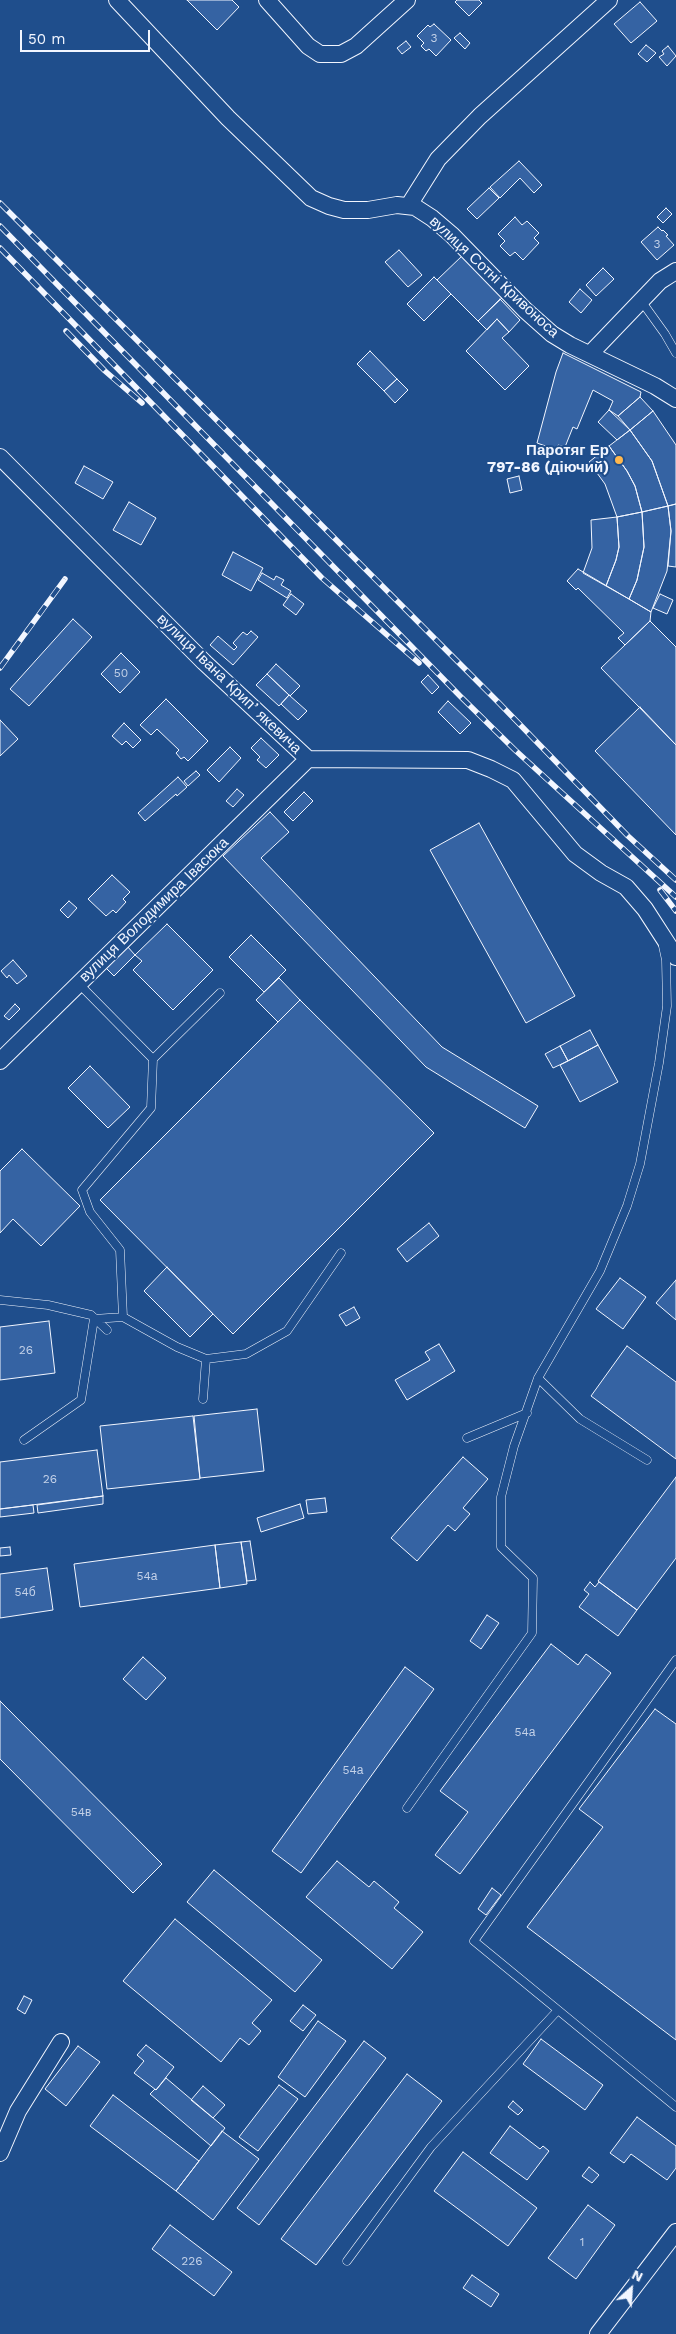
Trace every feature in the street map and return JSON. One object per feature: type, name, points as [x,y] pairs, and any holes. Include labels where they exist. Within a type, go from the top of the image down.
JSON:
[{"type":"street","points":[[117,0],[228,118],[311,198],[329,206],[355,210],[409,205],[438,159],[474,122],[609,0]]},
{"type":"street","points":[[267,0],[308,46],[320,54],[341,54],[356,46],[407,0]]},
{"type":"street","name":"вулиця Сотні Кривоноса","points":[[409,205],[432,218],[452,235],[540,324],[561,340],[655,386],[676,399]]},
{"type":"street","points":[[590,354],[642,302],[660,281],[676,271]]},
{"type":"street","name":"вулиця Івана Крипʼякевича","points":[[0,457],[204,662],[308,759],[468,760],[491,768],[513,780],[574,854],[601,873],[626,887],[645,909],[676,957]]},
{"type":"street","name":"вулиця Володимира Івасюка","points":[[0,1061],[308,759]]},
{"type":"street","points":[[0,2153],[18,2111],[61,2042]]},
{"type":"street","points":[[598,2334],[676,2232]]},
{"type":"lane","points":[[642,302],[666,334],[676,353]]},
{"type":"lane","points":[[406,1808],[532,1633],[533,1578],[501,1547],[501,1498],[514,1446],[528,1413],[538,1378],[600,1271],[627,1206],[640,1164],[660,1063],[667,1006],[666,960],[660,934]]},
{"type":"lane","points":[[79,984],[153,1059]]},
{"type":"lane","points":[[122,1317],[120,1250],[90,1212],[82,1190],[151,1108],[153,1059],[220,993]]},
{"type":"lane","points":[[95,1319],[122,1317],[177,1347],[206,1359],[246,1354],[287,1331],[341,1253]]},
{"type":"lane","points":[[0,1300],[48,1305],[91,1315],[108,1330]]},
{"type":"lane","points":[[24,1440],[80,1400],[95,1319]]},
{"type":"lane","points":[[203,1399],[206,1359]]},
{"type":"lane","points":[[538,1378],[580,1419],[647,1460]]},
{"type":"lane","points":[[467,1438],[528,1413]]},
{"type":"lane","points":[[674,2102],[474,1941],[676,1660]]},
{"type":"lane","points":[[347,2261],[430,2147],[558,2010]]},
{"type":"building","points":[[187,0],[232,0],[239,7],[217,30]]},
{"type":"building","points":[[457,0],[479,0],[482,3],[469,16],[455,2]]},
{"type":"building","points":[[640,2],[657,21],[631,43],[614,24]]},
{"type":"building","points":[[434,24],[451,40],[436,56],[429,49],[426,51],[421,46],[424,43],[417,36],[428,25],[430,27]]},
{"type":"building","points":[[460,33],[470,43],[465,49],[454,38]]},
{"type":"building","points":[[406,41],[411,47],[402,54],[397,48]]},
{"type":"building","points":[[646,45],[656,53],[647,62],[638,54]]},
{"type":"building","points":[[668,46],[676,56],[667,66],[659,57],[664,54],[662,51]]},
{"type":"building","points":[[519,161],[542,185],[534,193],[520,178],[500,198],[490,187]]},
{"type":"building","points":[[489,188],[499,198],[477,219],[467,209]]},
{"type":"building","points":[[666,208],[672,214],[663,223],[657,217]]},
{"type":"building","points":[[515,217],[522,225],[527,221],[539,233],[534,238],[539,243],[523,260],[515,252],[510,256],[500,246],[505,241],[498,234]]},
{"type":"building","points":[[658,227],[668,235],[666,236],[674,245],[657,260],[641,242]]},
{"type":"building","points":[[399,250],[422,275],[408,287],[385,262]]},
{"type":"building","points":[[463,255],[504,296],[478,321],[437,280]]},
{"type":"building","points":[[603,268],[614,279],[596,296],[586,285]]},
{"type":"building","points":[[434,277],[451,294],[424,321],[407,304]]},
{"type":"building","points":[[580,289],[592,300],[581,313],[569,302]]},
{"type":"building","points":[[500,299],[520,320],[509,332],[497,319],[487,330],[478,321]]},
{"type":"building","points":[[497,319],[509,332],[502,338],[529,366],[505,390],[466,351]]},
{"type":"building","points":[[370,351],[397,379],[384,391],[357,364]]},
{"type":"building","points":[[563,353],[641,392],[640,397],[618,416],[609,410],[613,401],[593,390],[577,429],[573,427],[565,447],[558,445],[557,450],[537,443]]},
{"type":"building","points":[[397,379],[408,390],[395,403],[384,391]]},
{"type":"building","points":[[640,397],[653,411],[630,430],[618,416]]},
{"type":"building","points":[[609,410],[630,430],[617,440],[598,422]]},
{"type":"building","points":[[653,411],[676,445],[676,504],[668,506],[652,461],[630,430]]},
{"type":"building","points":[[630,430],[652,461],[668,506],[642,512],[635,486],[609,446]]},
{"type":"building","points":[[609,446],[635,486],[642,512],[617,517],[605,484],[589,462]]},
{"type":"building","points":[[84,466],[113,482],[103,499],[75,483]]},
{"type":"building","points":[[519,476],[522,490],[510,493],[507,479]]},
{"type":"building","points":[[129,502],[156,518],[141,545],[113,530]]},
{"type":"building","points":[[676,504],[676,567],[668,566],[671,531],[668,506]]},
{"type":"building","points":[[668,506],[671,531],[667,571],[651,612],[629,599],[637,580],[644,547],[642,512]]},
{"type":"building","points":[[642,512],[644,547],[637,580],[629,599],[606,586],[619,547],[617,517]]},
{"type":"building","points":[[617,517],[619,547],[606,586],[583,573],[592,548],[591,520]]},
{"type":"building","points":[[233,552],[263,568],[251,591],[222,575]]},
{"type":"building","points":[[578,569],[651,612],[650,621],[625,645],[618,638],[624,633],[578,588],[576,590],[567,581]]},
{"type":"building","points":[[262,573],[274,580],[276,576],[284,580],[281,585],[291,591],[287,598],[258,580]]},
{"type":"building","points":[[291,594],[304,604],[296,615],[283,605]]},
{"type":"building","points":[[660,594],[673,600],[667,614],[653,608]]},
{"type":"building","points":[[73,619],[92,637],[29,706],[10,689]]},
{"type":"building","points":[[650,621],[676,647],[676,745],[601,668]]},
{"type":"building","points":[[251,631],[258,637],[233,665],[210,645],[218,636],[234,650],[237,647],[233,643],[243,632],[247,635]]},
{"type":"building","points":[[121,653],[140,672],[120,693],[101,674]]},
{"type":"building","points":[[276,664],[300,686],[290,696],[267,674]]},
{"type":"building","points":[[267,674],[289,695],[279,706],[256,685]]},
{"type":"building","points":[[428,675],[439,687],[432,694],[421,682]]},
{"type":"building","points":[[289,695],[307,711],[298,720],[281,704]]},
{"type":"building","points":[[166,699],[208,741],[188,761],[184,757],[181,759],[176,753],[179,750],[157,729],[151,735],[140,725]]},
{"type":"building","points":[[448,701],[471,723],[460,734],[438,712]]},
{"type":"building","points":[[640,707],[676,745],[676,835],[595,751]]},
{"type":"building","points":[[0,720],[18,739],[0,756]]},
{"type":"building","points":[[124,723],[141,740],[133,748],[126,741],[122,745],[112,736]]},
{"type":"building","points":[[261,738],[279,755],[266,768],[257,760],[260,757],[251,748]]},
{"type":"building","points":[[230,747],[241,758],[219,782],[207,770]]},
{"type":"building","points":[[196,771],[200,775],[188,786],[184,781]]},
{"type":"building","points":[[178,777],[187,787],[145,821],[138,813]]},
{"type":"building","points":[[237,789],[244,795],[233,807],[226,801]]},
{"type":"building","points":[[304,792],[313,801],[293,821],[284,812]]},
{"type":"building","points":[[270,812],[289,832],[261,858],[442,1047],[538,1106],[525,1128],[426,1067],[223,856]]},
{"type":"building","points":[[479,823],[575,996],[526,1023],[430,850]]},
{"type":"building","points":[[112,875],[130,892],[123,899],[126,902],[116,913],[113,910],[106,916],[88,899]]},
{"type":"building","points":[[69,901],[77,908],[68,918],[60,910]]},
{"type":"building","points":[[167,924],[213,970],[173,1010],[133,970],[142,961],[135,955]]},
{"type":"building","points":[[251,935],[286,970],[264,992],[229,957]]},
{"type":"building","points":[[127,946],[135,955],[114,976],[105,967]]},
{"type":"building","points":[[13,960],[27,976],[17,984],[9,975],[7,978],[1,971]]},
{"type":"building","points":[[279,978],[300,1000],[278,1022],[256,1000]]},
{"type":"building","points":[[300,1000],[434,1133],[233,1334],[100,1200]]},
{"type":"building","points":[[15,1004],[20,1009],[9,1020],[4,1016]]},
{"type":"building","points":[[590,1030],[598,1045],[568,1061],[560,1046]]},
{"type":"building","points":[[598,1045],[618,1082],[580,1102],[560,1065]]},
{"type":"building","points":[[560,1046],[568,1061],[553,1068],[545,1054]]},
{"type":"building","points":[[90,1066],[130,1107],[108,1128],[68,1088]]},
{"type":"building","points":[[22,1149],[80,1206],[41,1246],[13,1219],[0,1233],[0,1171]]},
{"type":"building","points":[[429,1223],[439,1236],[407,1262],[397,1249]]},
{"type":"building","points":[[167,1267],[213,1314],[190,1337],[144,1291]]},
{"type":"building","points":[[620,1278],[646,1297],[623,1329],[596,1309]]},
{"type":"building","points":[[676,1280],[676,1320],[656,1303]]},
{"type":"building","points":[[354,1307],[360,1318],[346,1326],[339,1315]]},
{"type":"building","points":[[49,1321],[55,1373],[0,1380],[0,1327]]},
{"type":"building","points":[[439,1344],[455,1371],[407,1400],[395,1380],[430,1360],[425,1352]]},
{"type":"building","points":[[627,1346],[676,1382],[676,1459],[591,1396]]},
{"type":"building","points":[[257,1409],[264,1471],[200,1478],[194,1416]]},
{"type":"building","points":[[193,1416],[200,1479],[107,1489],[100,1426]]},
{"type":"building","points":[[97,1450],[103,1496],[0,1509],[0,1462]]},
{"type":"building","points":[[463,1457],[488,1479],[463,1508],[470,1514],[455,1531],[448,1525],[417,1561],[391,1538]]},
{"type":"building","points":[[676,1477],[676,1558],[637,1610],[598,1581]]},
{"type":"building","points":[[103,1496],[103,1504],[38,1513],[37,1505]]},
{"type":"building","points":[[325,1498],[327,1512],[308,1514],[306,1500]]},
{"type":"building","points":[[300,1504],[304,1518],[261,1532],[257,1518]]},
{"type":"building","points":[[33,1505],[34,1513],[0,1517],[0,1509]]},
{"type":"building","points":[[250,1541],[256,1580],[247,1581],[241,1542]]},
{"type":"building","points":[[241,1542],[247,1584],[220,1588],[215,1545]]},
{"type":"building","points":[[215,1545],[220,1588],[80,1607],[74,1564]]},
{"type":"building","points":[[10,1547],[11,1555],[0,1556],[0,1548]]},
{"type":"building","points":[[47,1568],[53,1610],[0,1618],[0,1574]]},
{"type":"building","points":[[590,1582],[595,1587],[599,1582],[637,1610],[618,1636],[579,1607],[589,1594],[584,1590]]},
{"type":"building","points":[[487,1615],[499,1623],[481,1649],[470,1641]]},
{"type":"building","points":[[551,1644],[578,1665],[586,1654],[611,1673],[460,1874],[435,1855],[468,1812],[440,1791]]},
{"type":"building","points":[[143,1657],[166,1678],[146,1700],[123,1679]]},
{"type":"building","points":[[405,1667],[434,1689],[301,1873],[272,1851]]},
{"type":"building","points":[[0,1701],[162,1864],[133,1893],[0,1759]]},
{"type":"building","points":[[655,1709],[676,1724],[676,2040],[527,1927],[603,1827],[579,1809]]},
{"type":"building","points":[[337,1861],[369,1887],[374,1881],[399,1902],[394,1908],[423,1932],[392,1969],[306,1897]]},
{"type":"building","points":[[214,1870],[322,1960],[295,1992],[187,1902]]},
{"type":"building","points":[[492,1888],[501,1895],[486,1915],[478,1909]]},
{"type":"building","points":[[175,1919],[272,2000],[252,2023],[261,2031],[249,2045],[240,2038],[221,2062],[123,1981]]},
{"type":"building","points":[[24,1996],[32,2000],[25,2014],[17,2009]]},
{"type":"building","points":[[303,2005],[316,2015],[303,2031],[290,2021]]},
{"type":"building","points":[[318,2021],[346,2041],[305,2097],[278,2077]]},
{"type":"building","points":[[541,2039],[603,2085],[585,2110],[523,2064]]},
{"type":"building","points":[[364,2041],[386,2058],[259,2225],[237,2208]]},
{"type":"building","points":[[146,2045],[174,2067],[156,2090],[134,2073],[144,2061],[137,2055]]},
{"type":"building","points":[[78,2046],[100,2062],[66,2106],[45,2089]]},
{"type":"building","points":[[407,2074],[442,2101],[316,2265],[281,2239]]},
{"type":"building","points":[[166,2078],[225,2128],[211,2146],[150,2094]]},
{"type":"building","points":[[279,2085],[298,2099],[258,2151],[239,2137]]},
{"type":"building","points":[[203,2086],[225,2105],[213,2118],[191,2100]]},
{"type":"building","points":[[113,2095],[199,2161],[176,2191],[90,2126]]},
{"type":"building","points":[[513,2101],[523,2110],[518,2115],[508,2107]]},
{"type":"building","points":[[637,2117],[676,2146],[676,2168],[667,2180],[631,2154],[624,2163],[610,2153]]},
{"type":"building","points":[[510,2126],[540,2149],[543,2146],[549,2151],[527,2180],[490,2153]]},
{"type":"building","points":[[222,2131],[259,2159],[213,2220],[176,2191]]},
{"type":"building","points":[[463,2152],[537,2208],[508,2246],[434,2191]]},
{"type":"building","points":[[589,2167],[599,2175],[592,2183],[582,2176]]},
{"type":"building","points":[[588,2205],[615,2225],[576,2279],[548,2258]]},
{"type":"building","points":[[170,2225],[232,2272],[214,2296],[152,2249]]},
{"type":"building","points":[[472,2275],[499,2294],[491,2307],[463,2288]]},
{"type":"railway","points":[[0,203],[499,703],[628,836],[676,880]]},
{"type":"railway","points":[[0,226],[460,696],[515,750],[676,897]]},
{"type":"railway","points":[[0,248],[322,578],[419,663]]},
{"type":"railway","points":[[66,331],[105,371],[142,403]]},
{"type":"railway","points":[[0,668],[65,579]]},
{"type":"railway","points":[[660,890],[676,911]]},
{"type":"place","name":"Паротяг Ер 797-86 (діючий)","points":[[619,460]]}]
